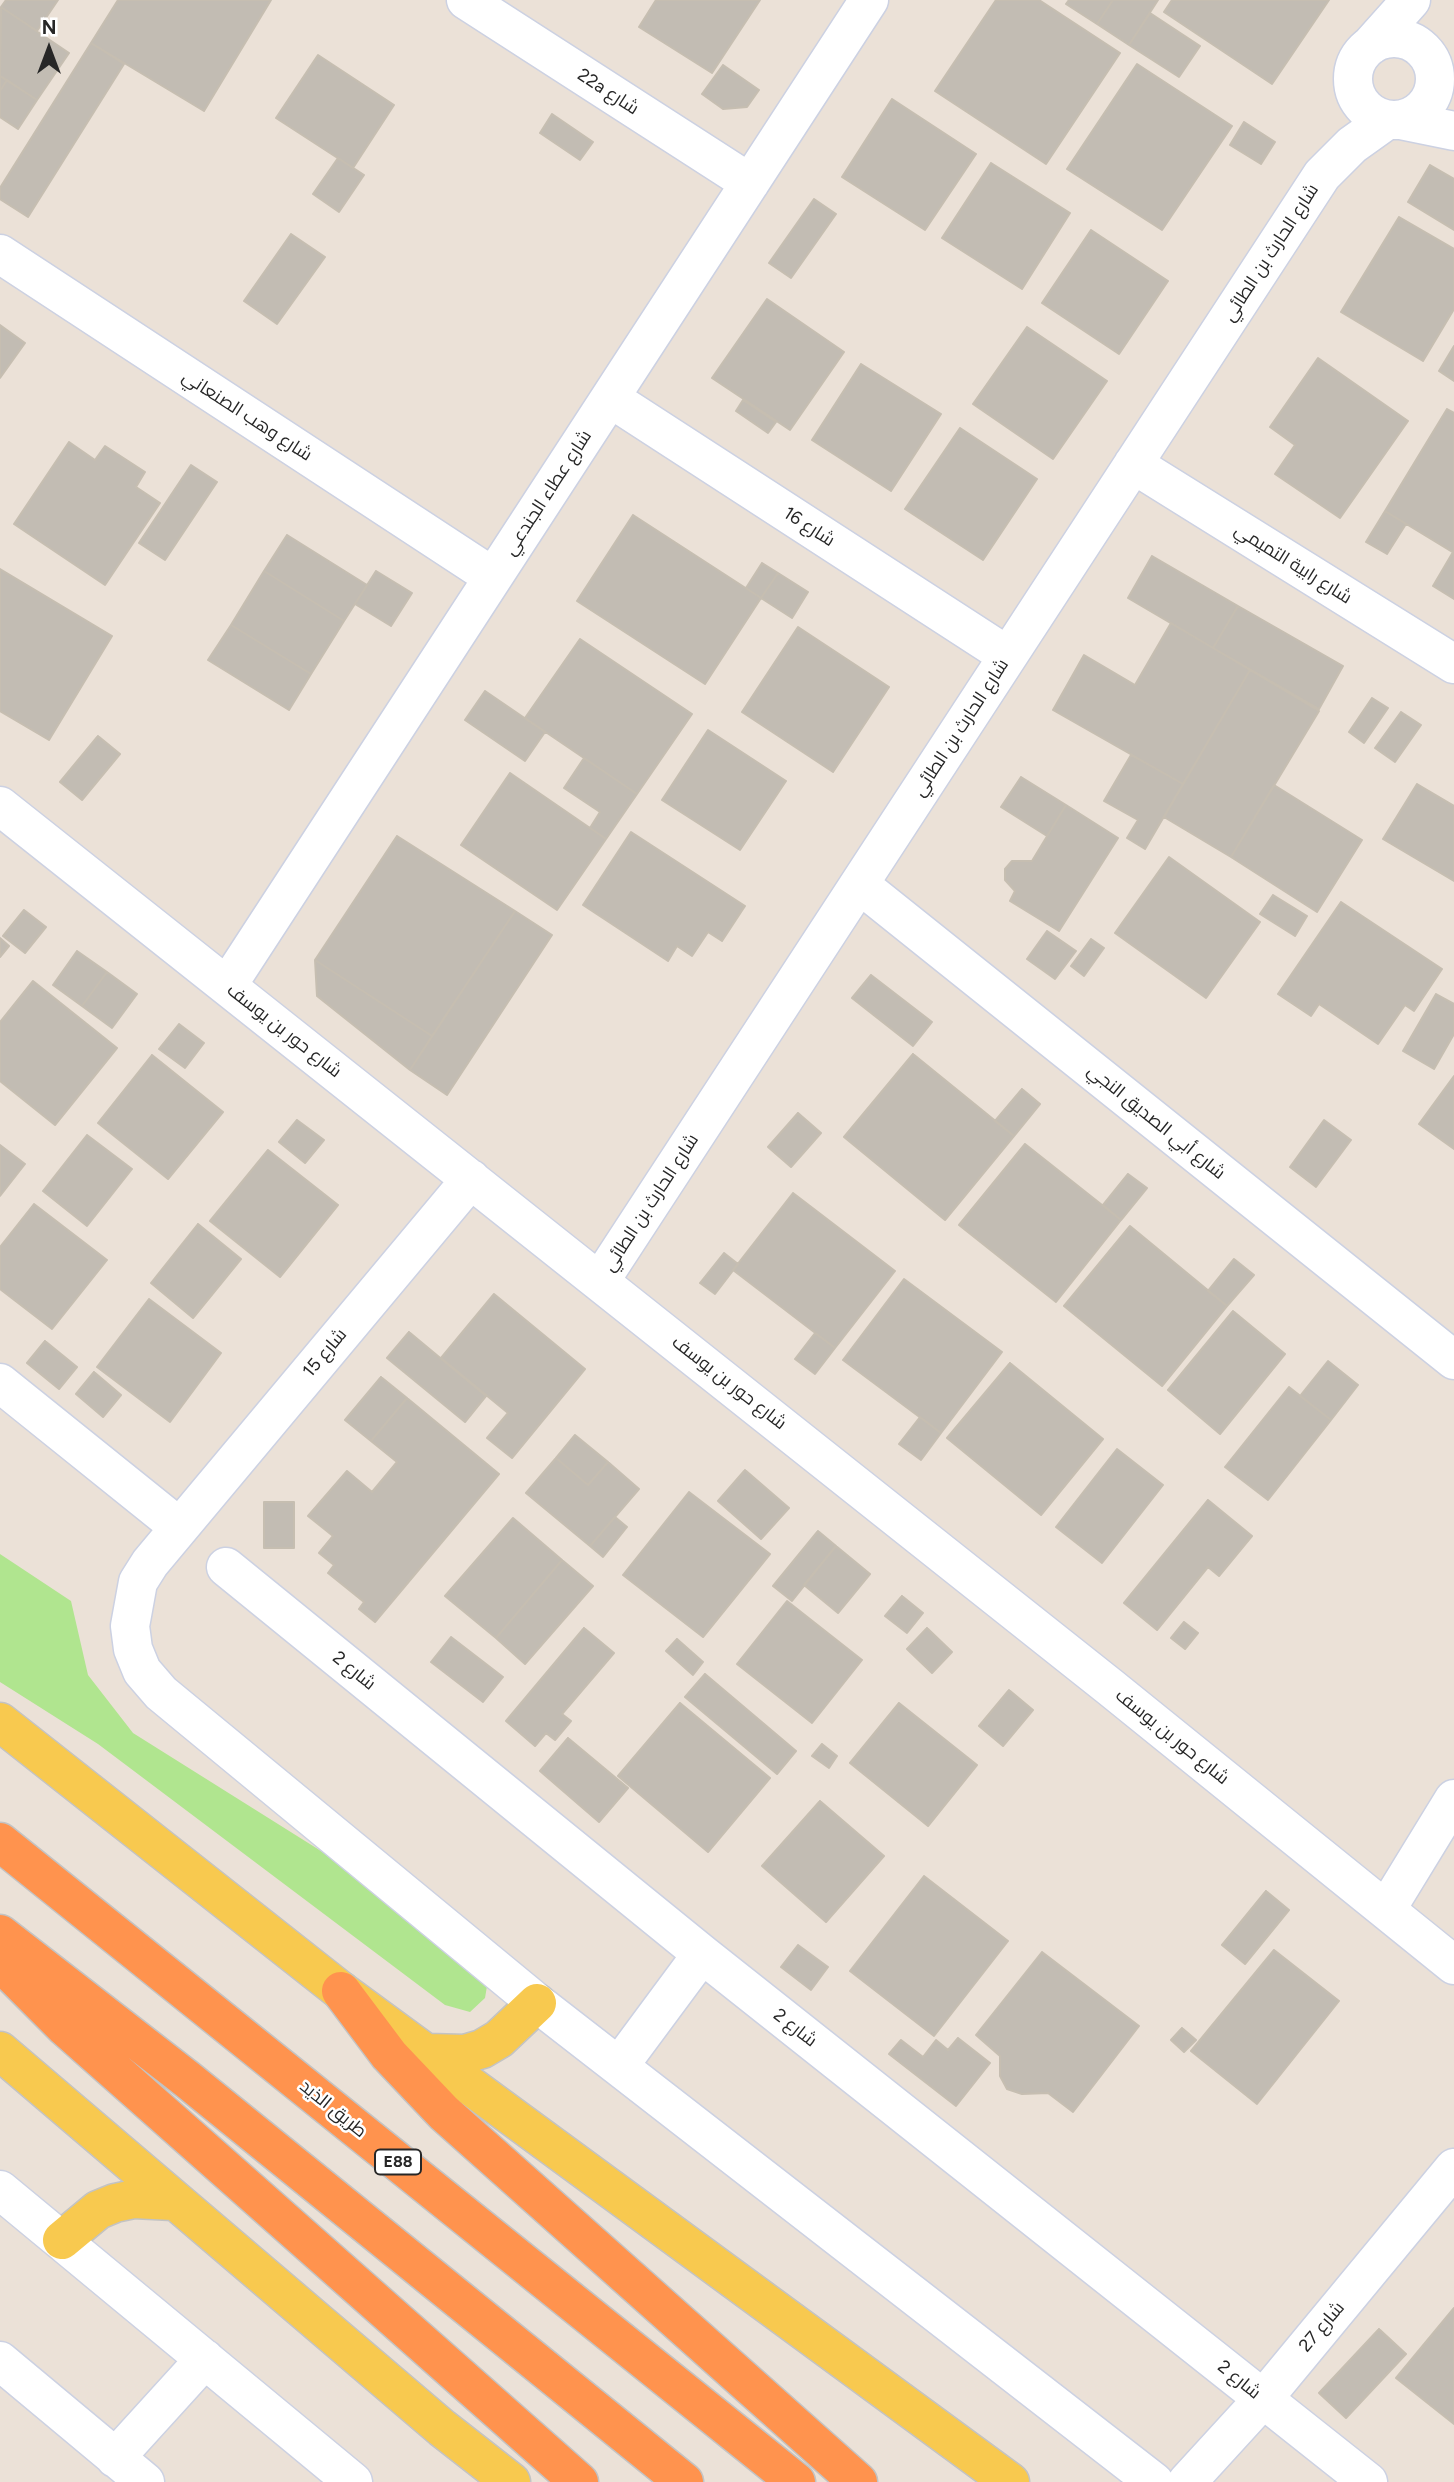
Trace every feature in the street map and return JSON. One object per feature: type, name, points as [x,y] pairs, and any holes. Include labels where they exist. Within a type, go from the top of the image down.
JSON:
[{"type":"highway","name":"طريق الذيد","points":[[0,1842],[796,2482]]},
{"type":"highway","points":[[0,1934],[188,2080],[684,2482]]},
{"type":"highway","points":[[0,1962],[65,2027],[579,2482]]},
{"type":"highway","points":[[341,1991],[390,2055],[435,2104],[858,2482]]},
{"type":"main road","points":[[0,1722],[341,1991],[1010,2482]]},
{"type":"main road","points":[[428,2053],[465,2054],[482,2049],[499,2039],[537,2003]]},
{"type":"main road","points":[[0,2051],[442,2428],[512,2482]]},
{"type":"main road","points":[[62,2240],[98,2210],[116,2203],[154,2198],[173,2201]]},
{"type":"street","name":"22a شارع","points":[[466,0],[750,183]]},
{"type":"street","name":"شارع عطاء الجندعي","points":[[228,986],[869,0]]},
{"type":"street","points":[[1411,0],[1356,64],[1353,87],[1365,108],[1394,120],[1454,131]]},
{"type":"street","points":[[1394,120],[1423,108],[1438,87],[1425,0]]},
{"type":"street","points":[[1370,46],[1393,38],[1406,40],[1438,87]]},
{"type":"street","name":"شارع الحارث بن الطائي","points":[[1322,175],[1353,87]]},
{"type":"street","name":"شارع الحارث بن الطائي","points":[[600,1281],[1322,175],[1352,145],[1394,120]]},
{"type":"street","name":"شارع وهب الصنعاني","points":[[0,254],[493,577]]},
{"type":"street","name":"شارع 16","points":[[610,398],[1008,656]]},
{"type":"street","name":"شارع رابية التميمي","points":[[1133,464],[1454,664]]},
{"type":"street","name":"شارع حور بن يوسف","points":[[0,806],[471,1178],[1454,1965]]},
{"type":"street","name":"شارع أبي الصديق النجي","points":[[859,884],[1454,1360]]},
{"type":"street","name":"شارع 15","points":[[471,1178],[179,1527],[138,1582],[132,1604],[133,1649],[142,1671],[161,1693],[537,2003],[1154,2482]]},
{"type":"street","points":[[0,1383],[179,1527]]},
{"type":"street","name":"شارع 2","points":[[226,1567],[702,1954],[1368,2482]]},
{"type":"street","points":[[1386,1910],[1454,1799]]},
{"type":"street","points":[[620,2066],[702,1954]]},
{"type":"street","name":"شارع 27","points":[[1187,2482],[1263,2399],[1454,2168]]},
{"type":"street","points":[[0,2190],[353,2482]]},
{"type":"street","points":[[116,2458],[205,2359]]},
{"type":"street","points":[[0,2361],[145,2482]]},
{"type":"green space","points":[[0,1554],[71,1601],[88,1675],[133,1733],[321,1851],[478,1961],[488,1980],[485,1998],[470,2012],[445,2005],[98,1744],[0,1682]]},
{"type":"building","points":[[6,0],[58,0],[37,31],[1,7]]},
{"type":"building","points":[[118,0],[271,0],[204,111],[91,43]]},
{"type":"building","points":[[656,0],[760,0],[712,73],[639,27]]},
{"type":"building","points":[[996,0],[1039,0],[1120,53],[1046,164],[935,91]]},
{"type":"building","points":[[1069,0],[1113,0],[1097,24],[1066,4]]},
{"type":"building","points":[[1113,0],[1158,0],[1129,45],[1097,24]]},
{"type":"building","points":[[1172,0],[1329,0],[1272,84],[1164,12]]},
{"type":"building","points":[[1,7],[69,53],[37,100],[0,76]]},
{"type":"building","points":[[1150,13],[1200,46],[1179,77],[1129,45]]},
{"type":"building","points":[[91,43],[124,64],[28,217],[0,199],[0,188]]},
{"type":"building","points":[[318,55],[394,105],[353,168],[276,118]]},
{"type":"building","points":[[1137,64],[1232,126],[1162,230],[1067,169]]},
{"type":"building","points":[[723,65],[759,90],[747,107],[723,109],[702,94]]},
{"type":"building","points":[[0,76],[7,80],[0,91]]},
{"type":"building","points":[[7,80],[37,100],[18,129],[0,117],[0,91]]},
{"type":"building","points":[[892,99],[976,154],[925,230],[842,177]]},
{"type":"building","points":[[552,114],[593,142],[580,160],[540,133]]},
{"type":"building","points":[[1244,122],[1275,142],[1261,164],[1230,145]]},
{"type":"building","points":[[338,158],[364,175],[339,212],[313,194]]},
{"type":"building","points":[[991,163],[1070,213],[1022,289],[942,238]]},
{"type":"building","points":[[1430,165],[1454,179],[1454,230],[1408,202]]},
{"type":"building","points":[[814,199],[836,214],[791,278],[769,263]]},
{"type":"building","points":[[1399,217],[1454,249],[1454,309],[1423,361],[1341,312]]},
{"type":"building","points":[[1091,230],[1168,281],[1119,354],[1042,303]]},
{"type":"building","points":[[291,234],[325,257],[277,324],[244,301]]},
{"type":"building","points":[[767,299],[844,352],[790,430],[712,378]]},
{"type":"building","points":[[0,325],[25,343],[0,378]]},
{"type":"building","points":[[1027,327],[1107,381],[1053,459],[973,404]]},
{"type":"building","points":[[1454,346],[1454,381],[1439,371]]},
{"type":"building","points":[[1318,358],[1408,421],[1340,518],[1275,474],[1295,445],[1270,427]]},
{"type":"building","points":[[861,364],[941,414],[891,491],[812,440]]},
{"type":"building","points":[[743,400],[776,422],[768,433],[736,411]]},
{"type":"building","points":[[1447,409],[1454,413],[1454,553],[1385,511]]},
{"type":"building","points":[[960,428],[1037,479],[983,560],[905,509]]},
{"type":"building","points":[[69,442],[95,460],[105,446],[145,472],[136,487],[160,503],[105,585],[14,524]]},
{"type":"building","points":[[191,465],[217,482],[165,560],[139,543]]},
{"type":"building","points":[[1385,511],[1406,524],[1387,554],[1366,542]]},
{"type":"building","points":[[633,515],[761,598],[705,684],[577,601]]},
{"type":"building","points":[[287,535],[367,585],[344,621],[264,571]]},
{"type":"building","points":[[1454,553],[1454,599],[1433,586]]},
{"type":"building","points":[[1152,556],[1238,606],[1213,648],[1128,598]]},
{"type":"building","points":[[762,563],[778,573],[761,598],[746,588]]},
{"type":"building","points":[[0,569],[112,636],[49,740],[0,711]]},
{"type":"building","points":[[264,571],[344,621],[311,674],[231,625]]},
{"type":"building","points":[[376,571],[412,593],[391,626],[355,604]]},
{"type":"building","points":[[778,573],[808,592],[792,618],[761,598]]},
{"type":"building","points":[[1238,606],[1343,666],[1319,709],[1213,648]]},
{"type":"building","points":[[1171,623],[1250,670],[1183,784],[1053,710],[1084,655],[1135,685]]},
{"type":"building","points":[[231,625],[311,674],[289,710],[208,660]]},
{"type":"building","points":[[798,627],[889,687],[833,772],[742,712]]},
{"type":"building","points":[[580,639],[692,714],[637,794],[525,718]]},
{"type":"building","points":[[1250,670],[1319,711],[1231,857],[1164,817]]},
{"type":"building","points":[[485,691],[545,732],[525,761],[465,720]]},
{"type":"building","points":[[1372,698],[1388,708],[1364,743],[1349,732]]},
{"type":"building","points":[[1401,712],[1421,725],[1395,762],[1375,748]]},
{"type":"building","points":[[708,730],[786,781],[740,850],[662,800]]},
{"type":"building","points":[[98,736],[120,754],[82,800],[60,782]]},
{"type":"building","points":[[1131,755],[1183,784],[1145,849],[1127,838],[1138,820],[1104,801]]},
{"type":"building","points":[[584,758],[637,794],[606,839],[590,828],[600,812],[564,788]]},
{"type":"building","points":[[510,773],[606,839],[557,910],[461,845]]},
{"type":"building","points":[[1021,777],[1066,805],[1047,836],[1001,807]]},
{"type":"building","points":[[1417,784],[1454,806],[1454,881],[1383,839]]},
{"type":"building","points":[[1274,785],[1362,840],[1317,912],[1231,857]]},
{"type":"building","points":[[1066,805],[1118,838],[1059,931],[1010,901],[1015,891],[1005,880],[1005,869],[1012,861],[1032,861]]},
{"type":"building","points":[[631,832],[745,906],[722,941],[708,932],[692,956],[677,946],[668,961],[583,905]]},
{"type":"building","points":[[397,836],[515,911],[432,1036],[315,960]]},
{"type":"building","points":[[1169,857],[1260,922],[1206,998],[1115,933]]},
{"type":"building","points":[[1273,895],[1307,916],[1295,936],[1260,914]]},
{"type":"building","points":[[1341,902],[1442,969],[1414,1011],[1405,1005],[1378,1044],[1319,1004],[1311,1016],[1278,994]]},
{"type":"building","points":[[24,910],[46,927],[25,953],[3,936]]},
{"type":"building","points":[[515,911],[552,935],[447,1095],[410,1070]]},
{"type":"building","points":[[1047,931],[1076,951],[1055,979],[1027,959]]},
{"type":"building","points":[[0,938],[9,946],[0,957]]},
{"type":"building","points":[[1091,939],[1104,948],[1084,976],[1071,966]]},
{"type":"building","points":[[77,951],[107,972],[82,1006],[53,985]]},
{"type":"building","points":[[315,960],[432,1036],[410,1070],[317,996]]},
{"type":"building","points":[[107,972],[137,994],[112,1028],[82,1006]]},
{"type":"building","points":[[871,975],[932,1022],[913,1046],[852,998]]},
{"type":"building","points":[[33,981],[117,1048],[55,1125],[0,1081],[0,1022]]},
{"type":"building","points":[[1436,994],[1454,1004],[1454,1034],[1434,1069],[1403,1051]]},
{"type":"building","points":[[179,1024],[204,1043],[185,1068],[159,1049]]},
{"type":"building","points":[[913,1054],[1014,1136],[945,1220],[844,1137]]},
{"type":"building","points":[[152,1055],[223,1112],[168,1179],[98,1123]]},
{"type":"building","points":[[1454,1076],[1454,1149],[1419,1124]]},
{"type":"building","points":[[1022,1089],[1040,1104],[1014,1136],[995,1121]]},
{"type":"building","points":[[798,1113],[821,1133],[791,1167],[768,1147]]},
{"type":"building","points":[[297,1120],[324,1140],[305,1163],[279,1142]]},
{"type":"building","points":[[1324,1120],[1351,1140],[1316,1187],[1290,1167]]},
{"type":"building","points":[[87,1135],[132,1169],[87,1226],[43,1191]]},
{"type":"building","points":[[1025,1144],[1121,1220],[1056,1302],[959,1225]]},
{"type":"building","points":[[0,1145],[25,1164],[0,1196]]},
{"type":"building","points":[[268,1150],[338,1205],[280,1277],[210,1221]]},
{"type":"building","points":[[1128,1174],[1147,1188],[1121,1220],[1103,1205]]},
{"type":"building","points":[[793,1193],[895,1271],[835,1348],[733,1270]]},
{"type":"building","points":[[34,1204],[107,1260],[52,1329],[0,1289],[0,1247]]},
{"type":"building","points":[[198,1224],[241,1259],[193,1318],[151,1283]]},
{"type":"building","points":[[1130,1226],[1227,1306],[1162,1386],[1064,1306]]},
{"type":"building","points":[[724,1253],[738,1264],[715,1294],[700,1283]]},
{"type":"building","points":[[1234,1259],[1254,1275],[1227,1306],[1208,1291]]},
{"type":"building","points":[[904,1279],[1002,1352],[941,1433],[843,1360]]},
{"type":"building","points":[[494,1294],[585,1369],[512,1458],[487,1438],[508,1413],[441,1358]]},
{"type":"building","points":[[149,1299],[221,1353],[170,1422],[97,1367]]},
{"type":"building","points":[[1233,1311],[1285,1354],[1220,1434],[1168,1390]]},
{"type":"building","points":[[409,1332],[486,1396],[465,1422],[387,1358]]},
{"type":"building","points":[[815,1333],[835,1348],[815,1374],[795,1359]]},
{"type":"building","points":[[45,1341],[77,1367],[59,1389],[27,1363]]},
{"type":"building","points":[[1328,1361],[1358,1385],[1331,1420],[1300,1396]]},
{"type":"building","points":[[1010,1363],[1103,1439],[1041,1515],[947,1438]]},
{"type":"building","points":[[94,1372],[121,1395],[103,1417],[76,1394]]},
{"type":"building","points":[[381,1377],[407,1398],[371,1441],[345,1420]]},
{"type":"building","points":[[1289,1387],[1331,1420],[1268,1500],[1225,1467]]},
{"type":"building","points":[[407,1398],[499,1474],[375,1622],[359,1609],[364,1602],[328,1573],[334,1565],[319,1553],[333,1536],[308,1516],[347,1471],[372,1492],[397,1462],[371,1441]]},
{"type":"building","points":[[920,1417],[941,1433],[921,1460],[899,1444]]},
{"type":"building","points":[[575,1435],[608,1462],[588,1485],[556,1458]]},
{"type":"building","points":[[1117,1449],[1163,1485],[1102,1563],[1056,1527]]},
{"type":"building","points":[[556,1458],[588,1485],[608,1462],[639,1489],[590,1546],[526,1493]]},
{"type":"building","points":[[745,1470],[789,1508],[761,1539],[718,1501]]},
{"type":"building","points":[[689,1492],[770,1554],[703,1637],[623,1575]]},
{"type":"building","points":[[1208,1500],[1252,1536],[1219,1576],[1208,1567],[1157,1630],[1124,1603]]},
{"type":"building","points":[[264,1502],[294,1502],[294,1548],[264,1548]]},
{"type":"building","points":[[615,1517],[627,1527],[603,1557],[590,1546]]},
{"type":"building","points":[[513,1518],[562,1560],[496,1638],[445,1596]]},
{"type":"building","points":[[818,1531],[836,1546],[792,1601],[773,1586]]},
{"type":"building","points":[[836,1546],[870,1574],[838,1613],[804,1585]]},
{"type":"building","points":[[562,1560],[593,1586],[525,1664],[496,1638]]},
{"type":"building","points":[[902,1596],[923,1613],[907,1633],[885,1616]]},
{"type":"building","points":[[787,1601],[862,1660],[812,1723],[737,1664]]},
{"type":"building","points":[[1184,1622],[1198,1633],[1185,1649],[1171,1638]]},
{"type":"building","points":[[584,1628],[614,1653],[562,1714],[571,1721],[555,1740],[546,1733],[535,1746],[506,1721]]},
{"type":"building","points":[[927,1628],[952,1652],[932,1673],[907,1649]]},
{"type":"building","points":[[451,1637],[503,1677],[483,1702],[431,1662]]},
{"type":"building","points":[[677,1639],[703,1662],[693,1675],[666,1651]]},
{"type":"building","points":[[705,1674],[796,1751],[777,1774],[685,1697]]},
{"type":"building","points":[[1009,1690],[1033,1710],[1003,1746],[979,1726]]},
{"type":"building","points":[[680,1703],[770,1778],[708,1852],[618,1776]]},
{"type":"building","points":[[899,1703],[977,1765],[928,1826],[850,1763]]},
{"type":"building","points":[[568,1738],[628,1788],[599,1822],[540,1771]]},
{"type":"building","points":[[822,1744],[837,1756],[829,1768],[812,1756]]},
{"type":"building","points":[[820,1801],[884,1856],[826,1922],[762,1866]]},
{"type":"building","points":[[924,1876],[1008,1941],[934,2036],[850,1971]]},
{"type":"building","points":[[1266,1891],[1289,1910],[1245,1964],[1222,1945]]},
{"type":"building","points":[[798,1945],[828,1967],[811,1990],[781,1967]]},
{"type":"building","points":[[1274,1950],[1339,2001],[1257,2104],[1191,2051]]},
{"type":"building","points":[[1042,1952],[1139,2026],[1073,2112],[1048,2093],[1022,2094],[1007,2089],[1000,2076],[1000,2056],[976,2035]]},
{"type":"building","points":[[1182,2028],[1196,2040],[1184,2052],[1171,2040]]},
{"type":"building","points":[[958,2038],[990,2063],[956,2106],[889,2054],[901,2040],[923,2057],[936,2040],[948,2050]]},
{"type":"building","points":[[1454,2308],[1454,2424],[1396,2378]]},
{"type":"building","points":[[1379,2329],[1406,2354],[1346,2418],[1319,2393]]}]
